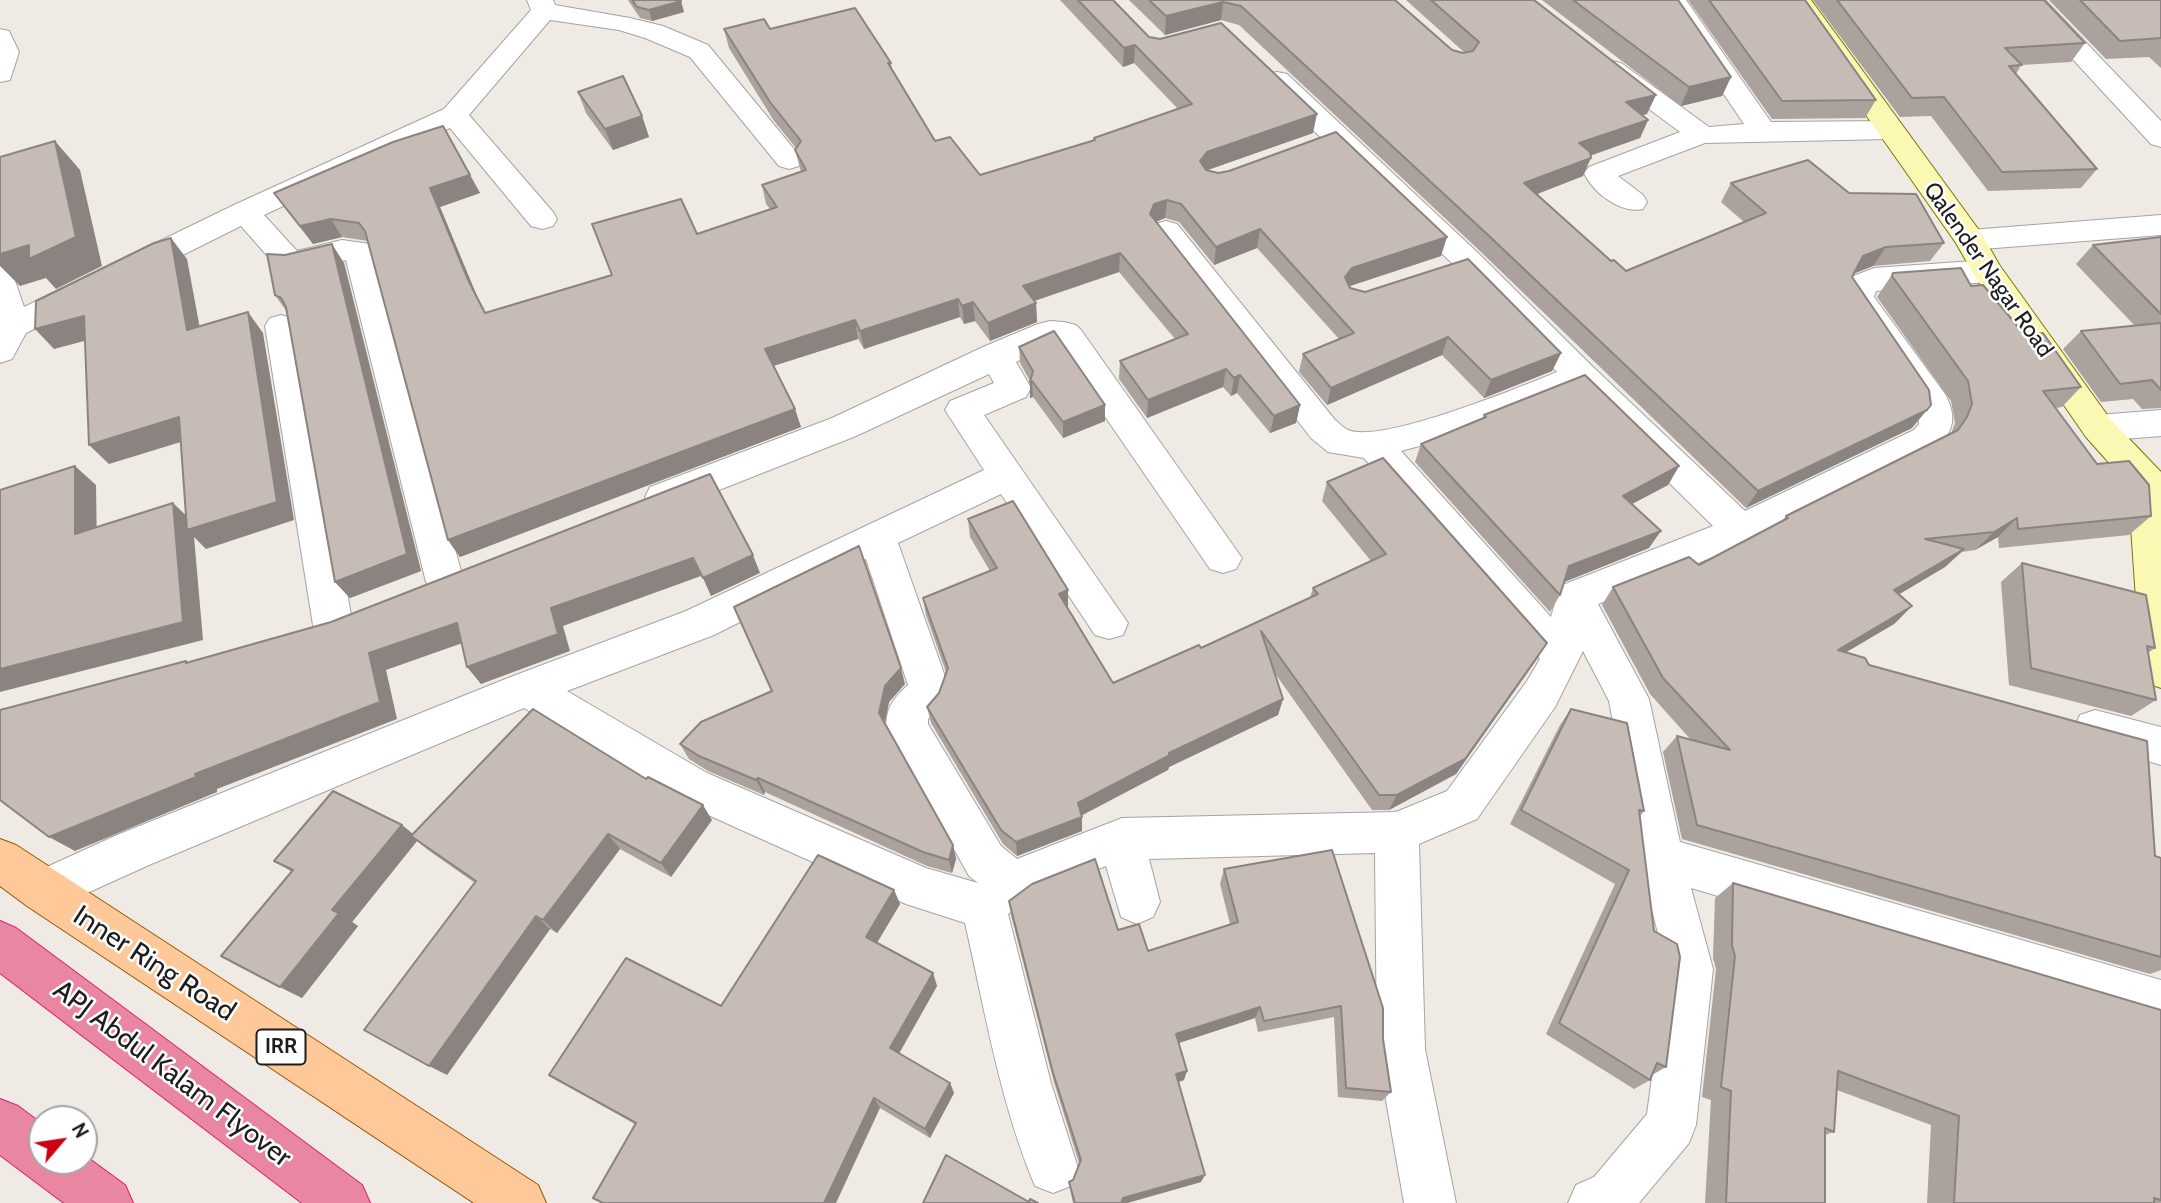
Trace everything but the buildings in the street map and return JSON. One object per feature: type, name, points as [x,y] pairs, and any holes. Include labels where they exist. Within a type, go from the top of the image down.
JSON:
[{"type":"highway","name":"APJ Abdul Kalam Flyover","points":[[0,944],[345,1203]]},
{"type":"highway","points":[[0,1124],[28,1145]]},
{"type":"highway","points":[[69,1175],[107,1203]]},
{"type":"main road","name":"Inner Ring Road","points":[[0,860],[43,891],[520,1203]]},
{"type":"street","points":[[1673,0],[1763,131]]},
{"type":"street","name":"Qalender Nagar Road","points":[[1797,0],[1970,240],[1987,271],[2098,428],[2153,487],[2161,671]]},
{"type":"street","points":[[2031,0],[2151,116],[2161,138]]},
{"type":"street","points":[[0,277],[7,338],[245,212],[454,115],[542,6],[654,32],[699,51],[789,160]]},
{"type":"street","points":[[0,37],[6,52],[0,74]]},
{"type":"street","points":[[1595,56],[1689,129],[1702,134],[1712,136],[1763,131],[1889,130]]},
{"type":"street","points":[[1258,61],[1325,141],[1468,261],[1581,376],[1741,530]]},
{"type":"street","points":[[454,115],[542,219]]},
{"type":"street","points":[[1632,201],[1601,177],[1600,173],[1702,134]]},
{"type":"street","points":[[245,212],[289,261],[309,260],[346,249],[359,251],[458,577],[408,596]]},
{"type":"street","points":[[1970,240],[2161,225]]},
{"type":"street","points":[[1166,231],[1323,429],[1340,443],[1374,445],[1474,419],[1581,376]]},
{"type":"street","points":[[1432,273],[1468,261]]},
{"type":"street","points":[[1574,597],[1741,530],[1926,439],[1937,427],[1938,415],[1933,403],[1858,297],[1862,285],[1874,279],[1987,271]]},
{"type":"street","points":[[281,326],[320,629],[370,611]]},
{"type":"street","points":[[638,507],[844,427],[995,355],[1050,332],[1064,333],[1223,558]]},
{"type":"street","points":[[995,355],[1014,388],[962,410],[1109,624]]},
{"type":"street","points":[[2098,428],[2161,423]]},
{"type":"street","points":[[1374,445],[1562,657]]},
{"type":"street","points":[[43,891],[133,850],[527,688],[699,623],[1008,475]]},
{"type":"street","points":[[877,536],[928,685],[926,695],[907,711],[907,727],[985,860],[1004,877],[1000,894],[1026,1083],[1054,1168]]},
{"type":"street","points":[[527,688],[692,787],[922,890],[1000,894],[1122,839],[1397,832],[1462,805],[1541,694],[1562,657],[1574,597]]},
{"type":"street","points":[[1574,597],[1629,699],[1661,858],[1690,969],[1671,1125],[1610,1201]]},
{"type":"street","points":[[2054,717],[2161,746]]},
{"type":"street","points":[[1397,832],[1401,1049],[1430,1203]]},
{"type":"street","points":[[1122,839],[1137,902]]},
{"type":"street","points":[[1661,858],[2161,1004]]}]
